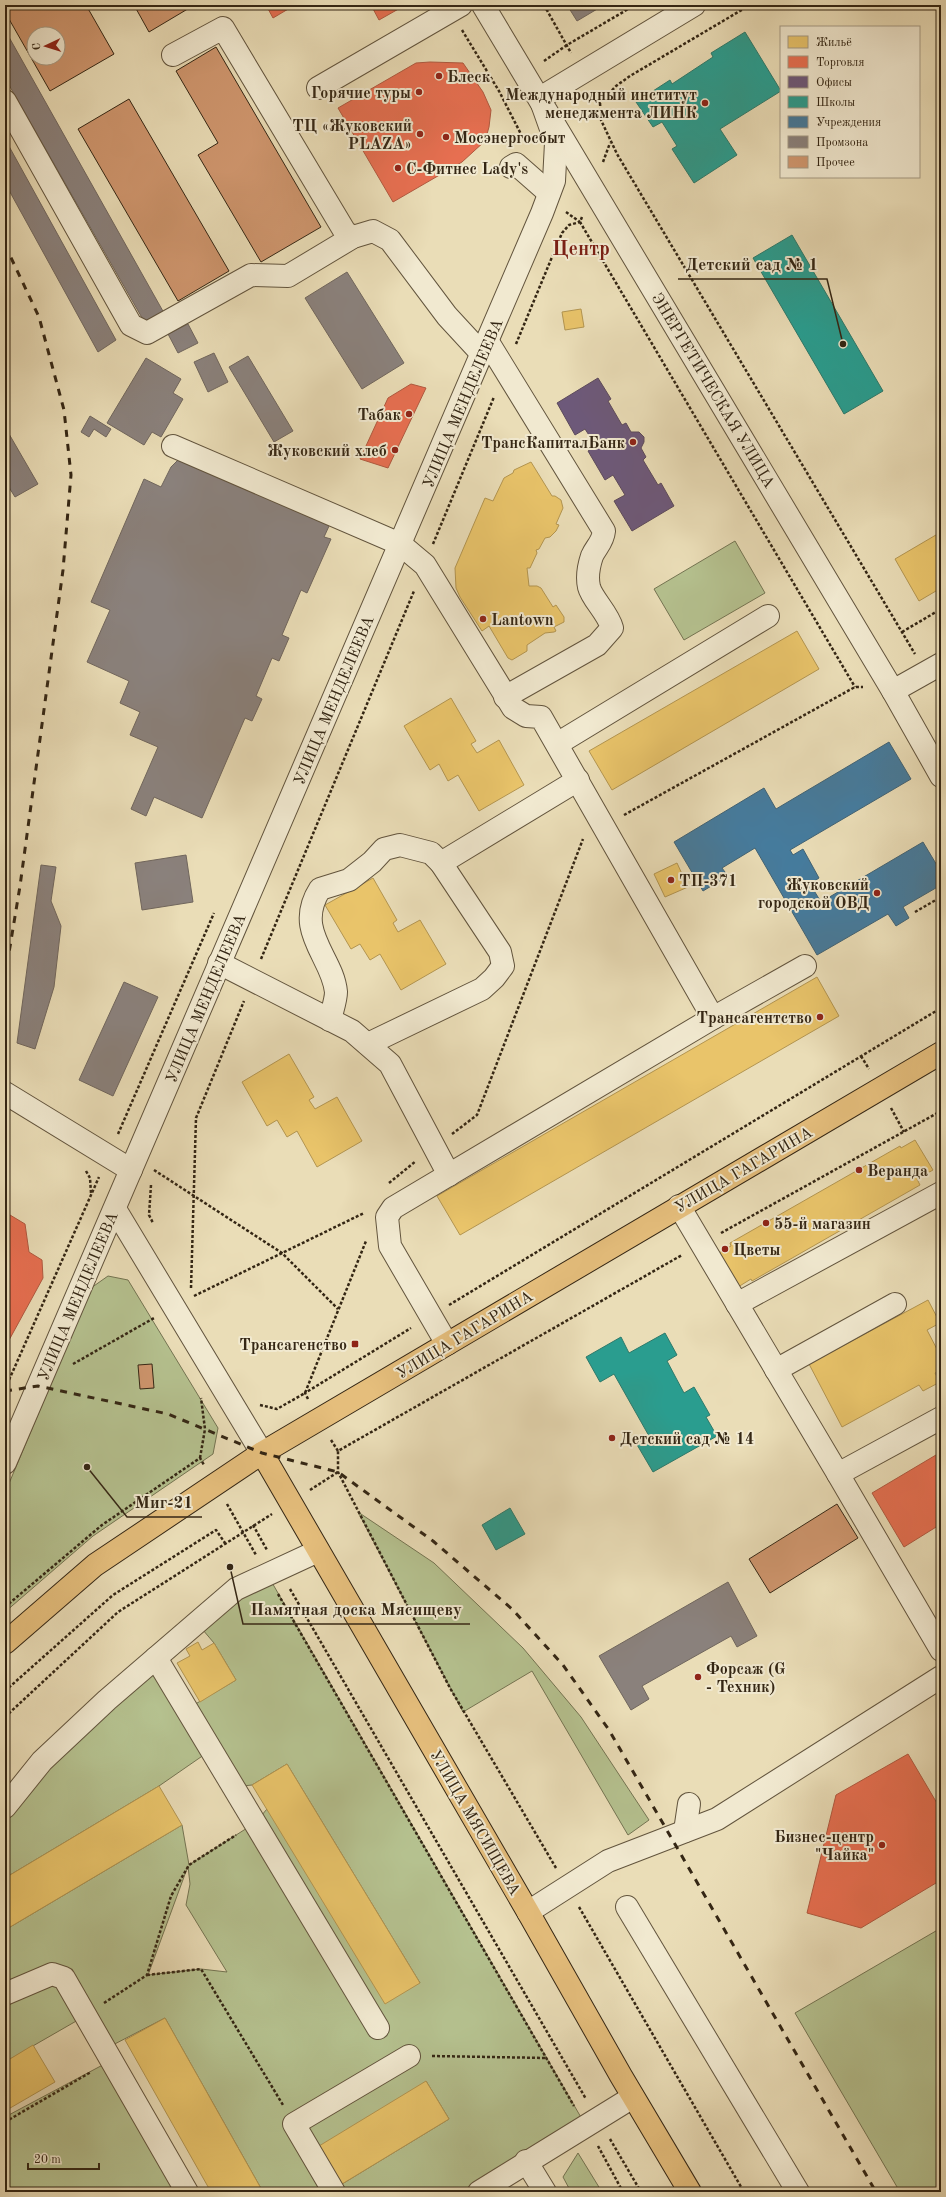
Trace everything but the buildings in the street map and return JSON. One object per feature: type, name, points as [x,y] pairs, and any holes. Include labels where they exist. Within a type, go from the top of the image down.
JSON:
[{"type":"main road","name":"УЛИЦА ГАГАРИНА","points":[[5,1643],[95,1565],[215,1483],[262,1453],[941,1053]]},
{"type":"main road","name":"УЛИЦА МЯСИЩЕВА","points":[[262,1453],[528,1912],[633,2097],[690,2192]]},
{"type":"street","name":"ЭНЕРГЕТИЧЕСКАЯ УЛИЦА","points":[[483,5],[540,98],[893,691],[941,776]]},
{"type":"street","points":[[540,98],[686,7]]},
{"type":"street","points":[[318,88],[461,15]]},
{"type":"street","points":[[173,55],[223,28],[345,232],[353,237]]},
{"type":"street","name":"УЛИЦА МЕНДЕЛЕЕВА","points":[[5,1463],[219,963],[486,349],[554,181],[556,143],[540,98]]},
{"type":"street","points":[[5,101],[131,325],[147,333],[250,275],[288,276],[353,237],[373,231],[390,240],[447,316],[486,349],[506,369],[604,531],[604,539],[592,556],[588,577],[589,589],[609,618],[612,628],[597,645],[505,697]]},
{"type":"street","points":[[511,167],[516,164],[549,193]]},
{"type":"street","points":[[173,446],[400,544],[425,565],[513,708],[526,716],[541,717],[713,1018]]},
{"type":"street","points":[[557,744],[768,616]]},
{"type":"street","points":[[893,691],[934,669]]},
{"type":"street","points":[[441,863],[578,780]]},
{"type":"street","points":[[330,1020],[336,992],[331,975],[314,941],[311,921],[314,898],[320,889],[349,880],[372,862],[384,849],[400,845],[431,853],[441,863],[500,952],[503,966],[494,978],[482,989],[368,1044]]},
{"type":"street","points":[[219,963],[352,1031],[390,1064],[449,1175]]},
{"type":"street","points":[[447,1344],[394,1256],[387,1230],[387,1217],[394,1208],[713,1018],[805,966]]},
{"type":"street","points":[[5,1093],[131,1170]]},
{"type":"street","points":[[737,1304],[941,1192]]},
{"type":"street","points":[[679,1206],[941,1650]]},
{"type":"street","points":[[115,1208],[262,1453]]},
{"type":"street","points":[[776,1370],[895,1304]]},
{"type":"street","points":[[838,1474],[941,1418]]},
{"type":"street","points":[[5,1807],[42,1761],[107,1700],[236,1589],[318,1550]]},
{"type":"street","points":[[156,1658],[378,2028]]},
{"type":"street","points":[[528,1912],[568,1888],[608,1861],[717,1818],[941,1677]]},
{"type":"street","points":[[685,1831],[689,1804]]},
{"type":"street","points":[[627,1907],[798,2192]]},
{"type":"street","points":[[5,1994],[52,1974],[64,1978],[187,2192]]},
{"type":"street","points":[[334,2192],[294,2124],[409,2056]]},
{"type":"street","points":[[479,2192],[526,2161],[633,2097]]},
{"type":"street","points":[[526,2161],[545,2192]]},
{"type":"path","points":[[525,75],[567,45],[635,5]]},
{"type":"path","points":[[461,15],[528,147]]},
{"type":"path","points":[[600,103],[601,120],[617,154],[902,632],[934,669]]},
{"type":"path","points":[[366,1212],[190,1298],[196,1118],[562,233],[568,225],[580,222]]},
{"type":"path","points":[[902,632],[941,609]]},
{"type":"path","points":[[388,1187],[390,1180],[477,1115],[583,838],[855,686],[893,691]]},
{"type":"path","points":[[915,912],[941,897]]},
{"type":"path","points":[[5,1389],[217,907]]},
{"type":"path","points":[[256,1404],[277,1409],[305,1393],[941,1008]]},
{"type":"path","points":[[338,1451],[701,1244],[941,1111]]},
{"type":"path","points":[[152,1177],[152,1169],[282,1253],[338,1309]]},
{"type":"path","points":[[151,1184],[149,1215],[155,1229]]},
{"type":"path","points":[[368,1235],[305,1393],[338,1451],[338,1472],[450,1688],[744,2192]]},
{"type":"path","points":[[39,1384],[174,1307]]},
{"type":"path","points":[[5,1607],[102,1525],[200,1458],[243,1532],[273,1572],[592,2122],[623,2192]]},
{"type":"path","points":[[253,1525],[273,1572],[547,2058],[641,2192]]},
{"type":"path","points":[[5,1691],[113,1595],[216,1530],[225,1543]]},
{"type":"path","points":[[5,1717],[118,1612],[243,1532]]},
{"type":"path","points":[[147,1975],[172,1896],[189,1865],[255,1823]]},
{"type":"path","points":[[86,2015],[147,1975],[201,1968],[294,2124]]},
{"type":"path","points":[[409,2056],[547,2058]]},
{"type":"path","points":[[5,2122],[112,2060]]},
{"type":"green space","points":[[735,541],[765,593],[684,640],[654,589]]},
{"type":"green space","points":[[108,1276],[128,1280],[218,1428],[213,1454],[93,1536],[5,1612],[5,1493],[91,1288]]},
{"type":"green space","points":[[358,1512],[434,1563],[523,1648],[581,1717],[649,1820],[628,1835],[532,1671],[463,1712]]},
{"type":"green space","points":[[267,1574],[586,2126],[480,2192],[263,2192],[165,2018],[105,2049],[85,2016],[5,2062],[5,1930],[182,1825],[189,1865],[255,1823],[267,1809],[420,1983],[287,1764],[252,1785],[233,1787],[211,1750],[159,1786],[5,1878],[5,1807],[156,1658],[187,1709],[236,1680],[214,1643],[197,1623]],"holes":[[[188,1866],[190,1884],[186,1905],[227,1972],[201,1969],[148,1975]],[[426,2081],[449,2119],[342,2184],[332,2188]]]},
{"type":"green space","points":[[941,1928],[941,2192],[900,2192],[795,2013]]},
{"type":"green space","points":[[112,2060],[187,2192],[5,2192],[5,2117]]},
{"type":"green space","points":[[578,2153],[602,2192],[571,2192],[563,2177]]},
{"type":"railway","points":[[5,245],[39,317],[64,410],[71,475],[63,570],[20,886],[5,977]]},
{"type":"railway","points":[[5,1391],[38,1386],[168,1414],[262,1453],[338,1472],[433,1541],[512,1609],[563,1665],[609,1730],[876,2192]]},
{"type":"place","name":"Блеск","points":[[439,76]]},
{"type":"place","name":"Горячие туры","points":[[419,92]]},
{"type":"place","name":"Международный институт менеджмента ЛИНК","points":[[705,103]]},
{"type":"place","name":"ТЦ «Жуковский PLAZA»","points":[[420,134]]},
{"type":"place","name":"Мосэнергосбыт","points":[[446,137]]},
{"type":"place","name":"С-Фитнес Lady's","points":[[398,168]]},
{"type":"place","name":"Детский сад № 1","points":[[843,344]]},
{"type":"place","name":"Табак","points":[[409,414]]},
{"type":"place","name":"ТрансКапиталБанк","points":[[633,442]]},
{"type":"place","name":"Жуковский хлеб","points":[[395,450]]},
{"type":"place","name":"Lantown","points":[[483,619]]},
{"type":"place","name":"ТП-371","points":[[671,880]]},
{"type":"place","name":"Жуковский городской ОВД","points":[[877,893]]},
{"type":"place","name":"Трансагентство","points":[[820,1017]]},
{"type":"place","name":"Веранда","points":[[859,1170]]},
{"type":"place","name":"55-й магазин","points":[[766,1223]]},
{"type":"place","name":"Цветы","points":[[725,1249]]},
{"type":"place","name":"Трансагенство","points":[[355,1344]]},
{"type":"place","name":"Детский сад № 14","points":[[612,1438]]},
{"type":"place","name":"Миг-21","points":[[87,1467]]},
{"type":"place","name":"Памятная доска Мясищеву","points":[[230,1567]]},
{"type":"place","name":"Форсаж (G - Техник)","points":[[698,1677]]},
{"type":"place","name":"Бизнес-центр \"Чайка\"","points":[[882,1845]]},
{"type":"district","name":"Центр","points":[[581,248]]}]
